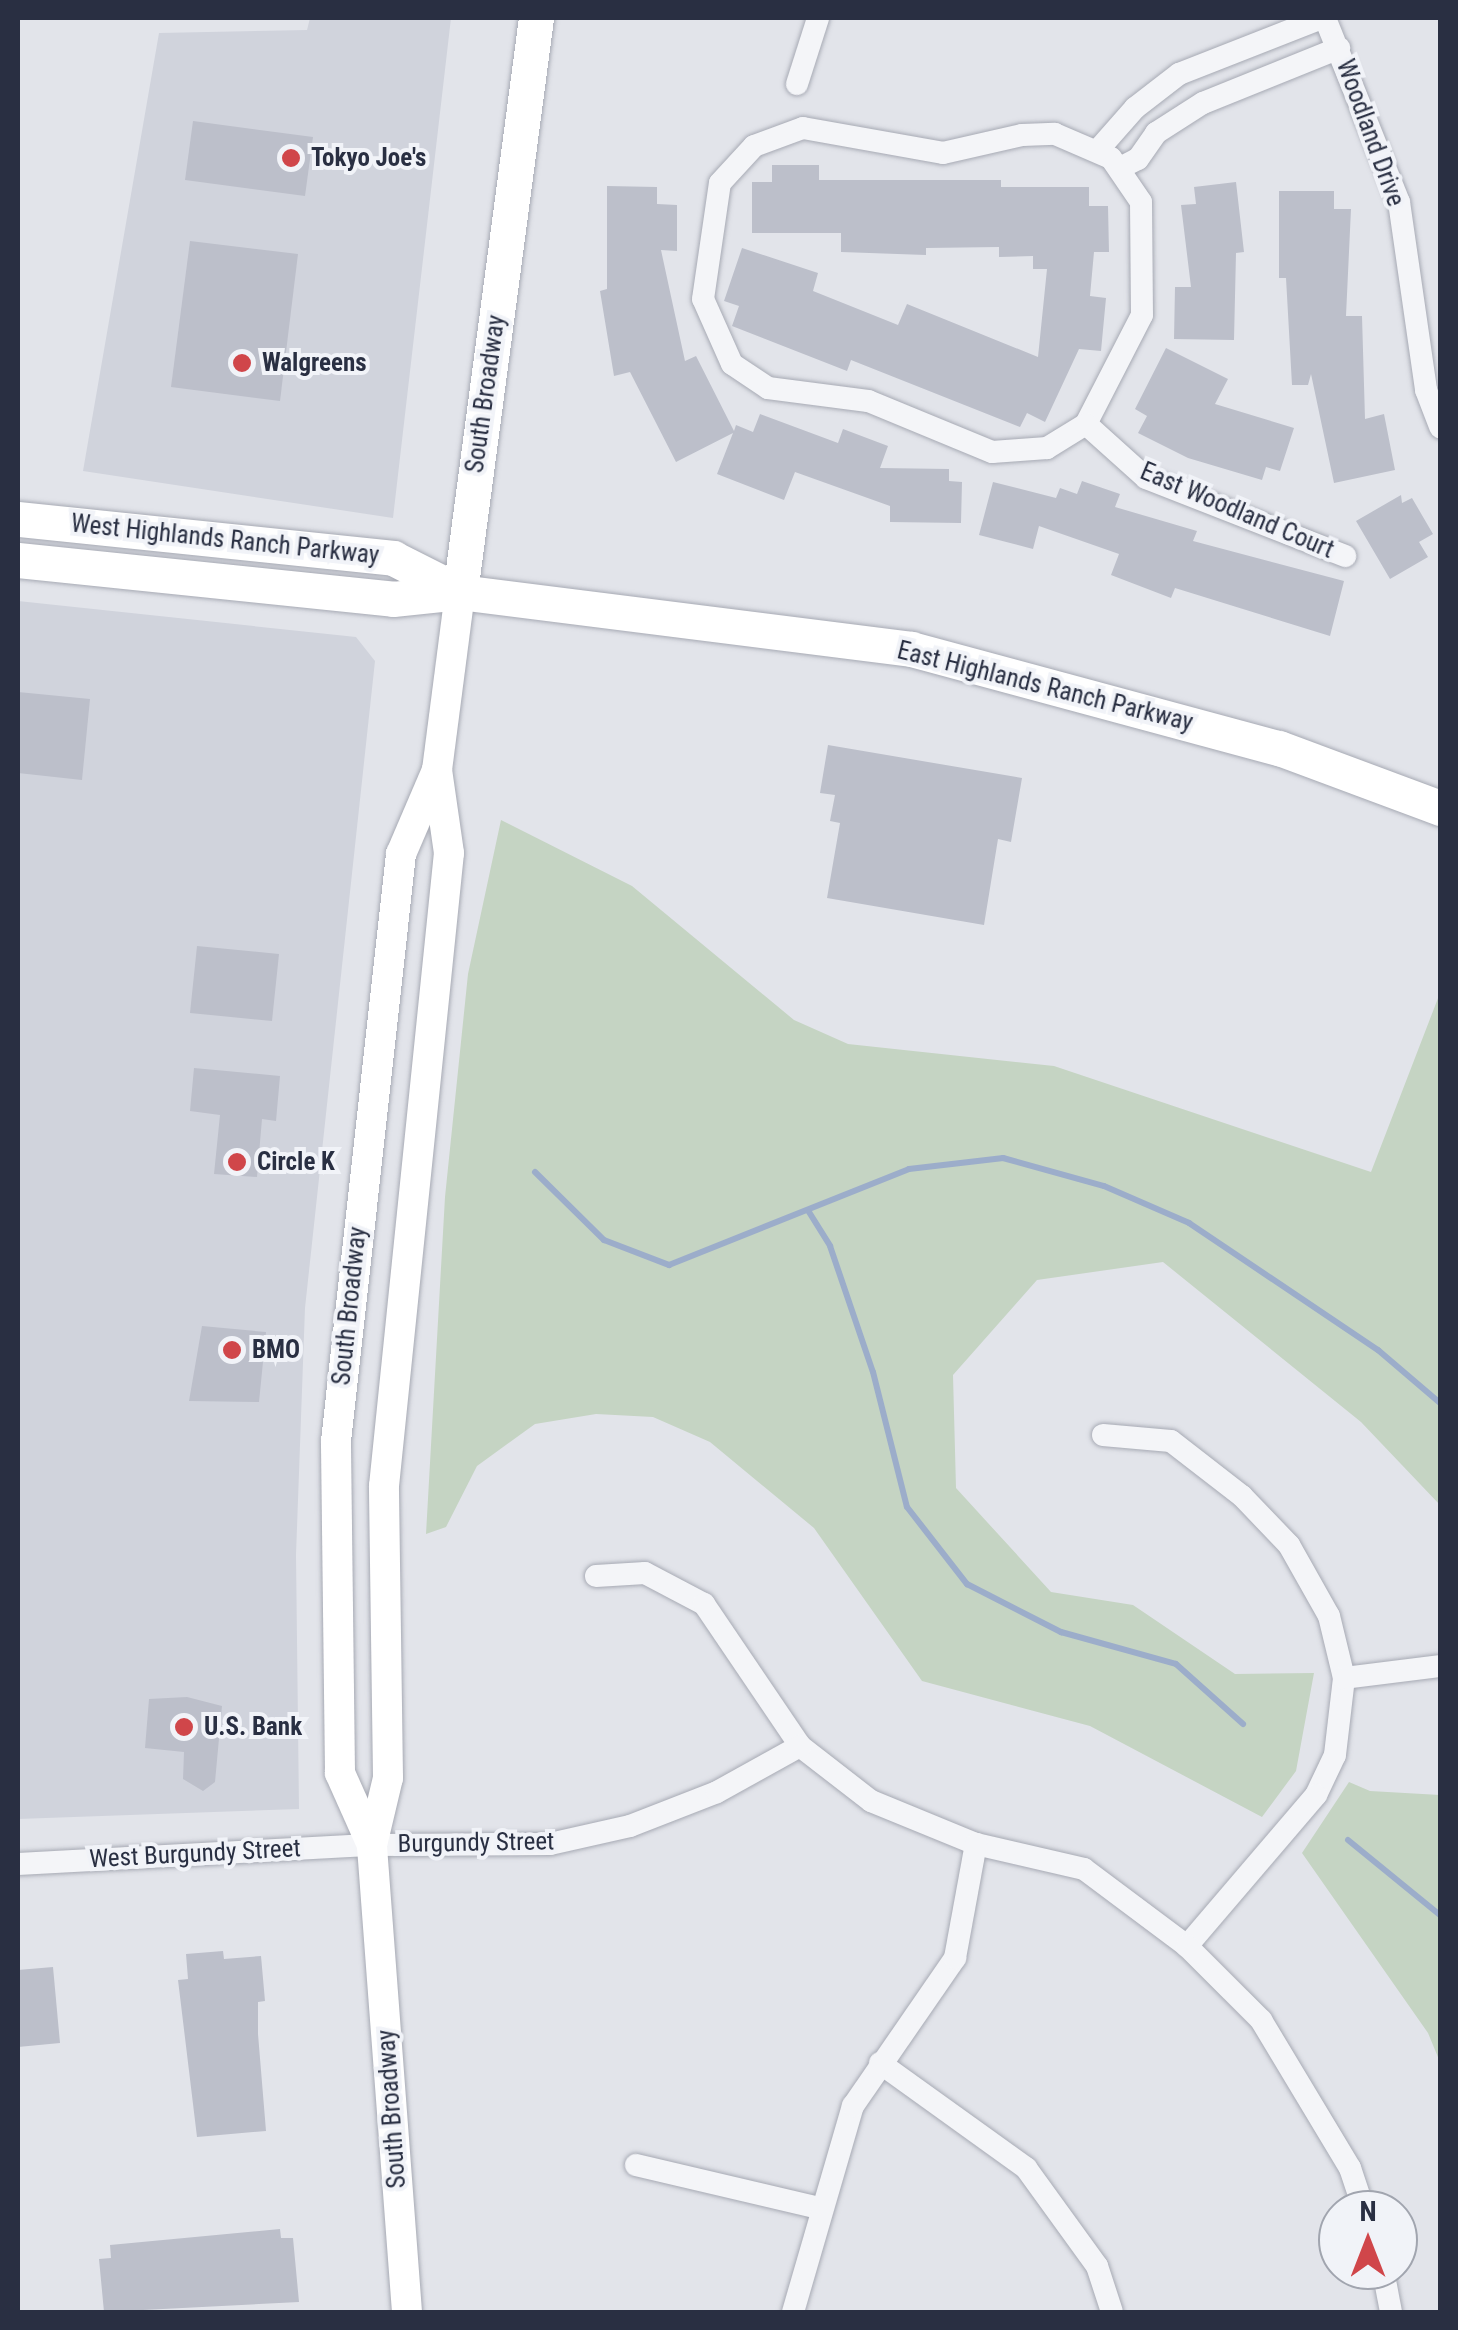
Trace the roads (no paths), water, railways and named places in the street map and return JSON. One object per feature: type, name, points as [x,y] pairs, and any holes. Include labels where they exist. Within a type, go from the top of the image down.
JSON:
[{"type":"main road","name":"South Broadway","points":[[407,2312],[372,1845],[388,1778],[384,1486],[449,854],[438,770],[536,18]]},
{"type":"main road","name":"West Highlands Ranch Parkway","points":[[18,519],[393,558],[460,592]]},
{"type":"main road","name":"West Highlands Ranch Parkway","points":[[18,560],[392,599],[460,592]]},
{"type":"main road","name":"East Highlands Ranch Parkway","points":[[460,592],[911,649],[1280,748],[1440,808]]},
{"type":"main road","name":"South Broadway","points":[[372,1845],[340,1773],[336,1441],[400,854],[438,770]]},
{"type":"street","points":[[798,84],[818,18]]},
{"type":"street","points":[[1098,150],[1179,74],[1324,18]]},
{"type":"street","name":"Woodland Drive","points":[[1324,18],[1399,202],[1426,390],[1440,427]]},
{"type":"street","points":[[1120,168],[1203,103],[1339,48]]},
{"type":"street","points":[[829,130],[942,153],[1022,135],[1055,134],[1098,150],[1120,168],[1141,202],[1142,314],[1086,424],[1047,448],[992,452],[868,402],[768,388],[732,364],[703,298],[720,184],[754,146],[774,136],[829,130]]},
{"type":"street","name":"East Woodland Court","points":[[1086,424],[1146,478],[1345,556]]},
{"type":"street","points":[[1103,1434],[1171,1441],[1242,1496],[1288,1546],[1329,1616],[1344,1678],[1335,1755],[1316,1795],[1186,1946]]},
{"type":"street","points":[[596,1576],[646,1573],[704,1604],[800,1746],[871,1801],[976,1844],[1084,1869],[1186,1946],[1260,2020],[1350,2168],[1357,2190]]},
{"type":"street","points":[[1344,1678],[1440,1666]]},
{"type":"street","name":"Burgundy Street","points":[[372,1845],[550,1844],[630,1826],[716,1792],[800,1746]]},
{"type":"street","points":[[793,2312],[819,2208],[852,2106],[955,1958],[976,1844]]},
{"type":"street","name":"West Burgundy Street","points":[[18,1864],[372,1845]]},
{"type":"street","points":[[880,2063],[1026,2168],[1097,2266],[1112,2312]]},
{"type":"street","points":[[636,2165],[819,2208]]},
{"type":"waterway","points":[[535,1172],[604,1240],[669,1265],[909,1169],[1003,1158],[1104,1186],[1189,1223],[1378,1350],[1440,1403]]},
{"type":"waterway","points":[[809,1212],[830,1246],[873,1372],[907,1507],[967,1584],[1061,1632],[1176,1664],[1243,1724]]},
{"type":"waterway","points":[[1348,1840],[1440,1915]]},
{"type":"place","name":"Tokyo Joe's","points":[[291,158]]},
{"type":"place","name":"Walgreens","points":[[242,363]]},
{"type":"place","name":"Circle K","points":[[237,1162]]},
{"type":"place","name":"BMO","points":[[232,1350]]},
{"type":"place","name":"U.S. Bank","points":[[184,1727]]}]
